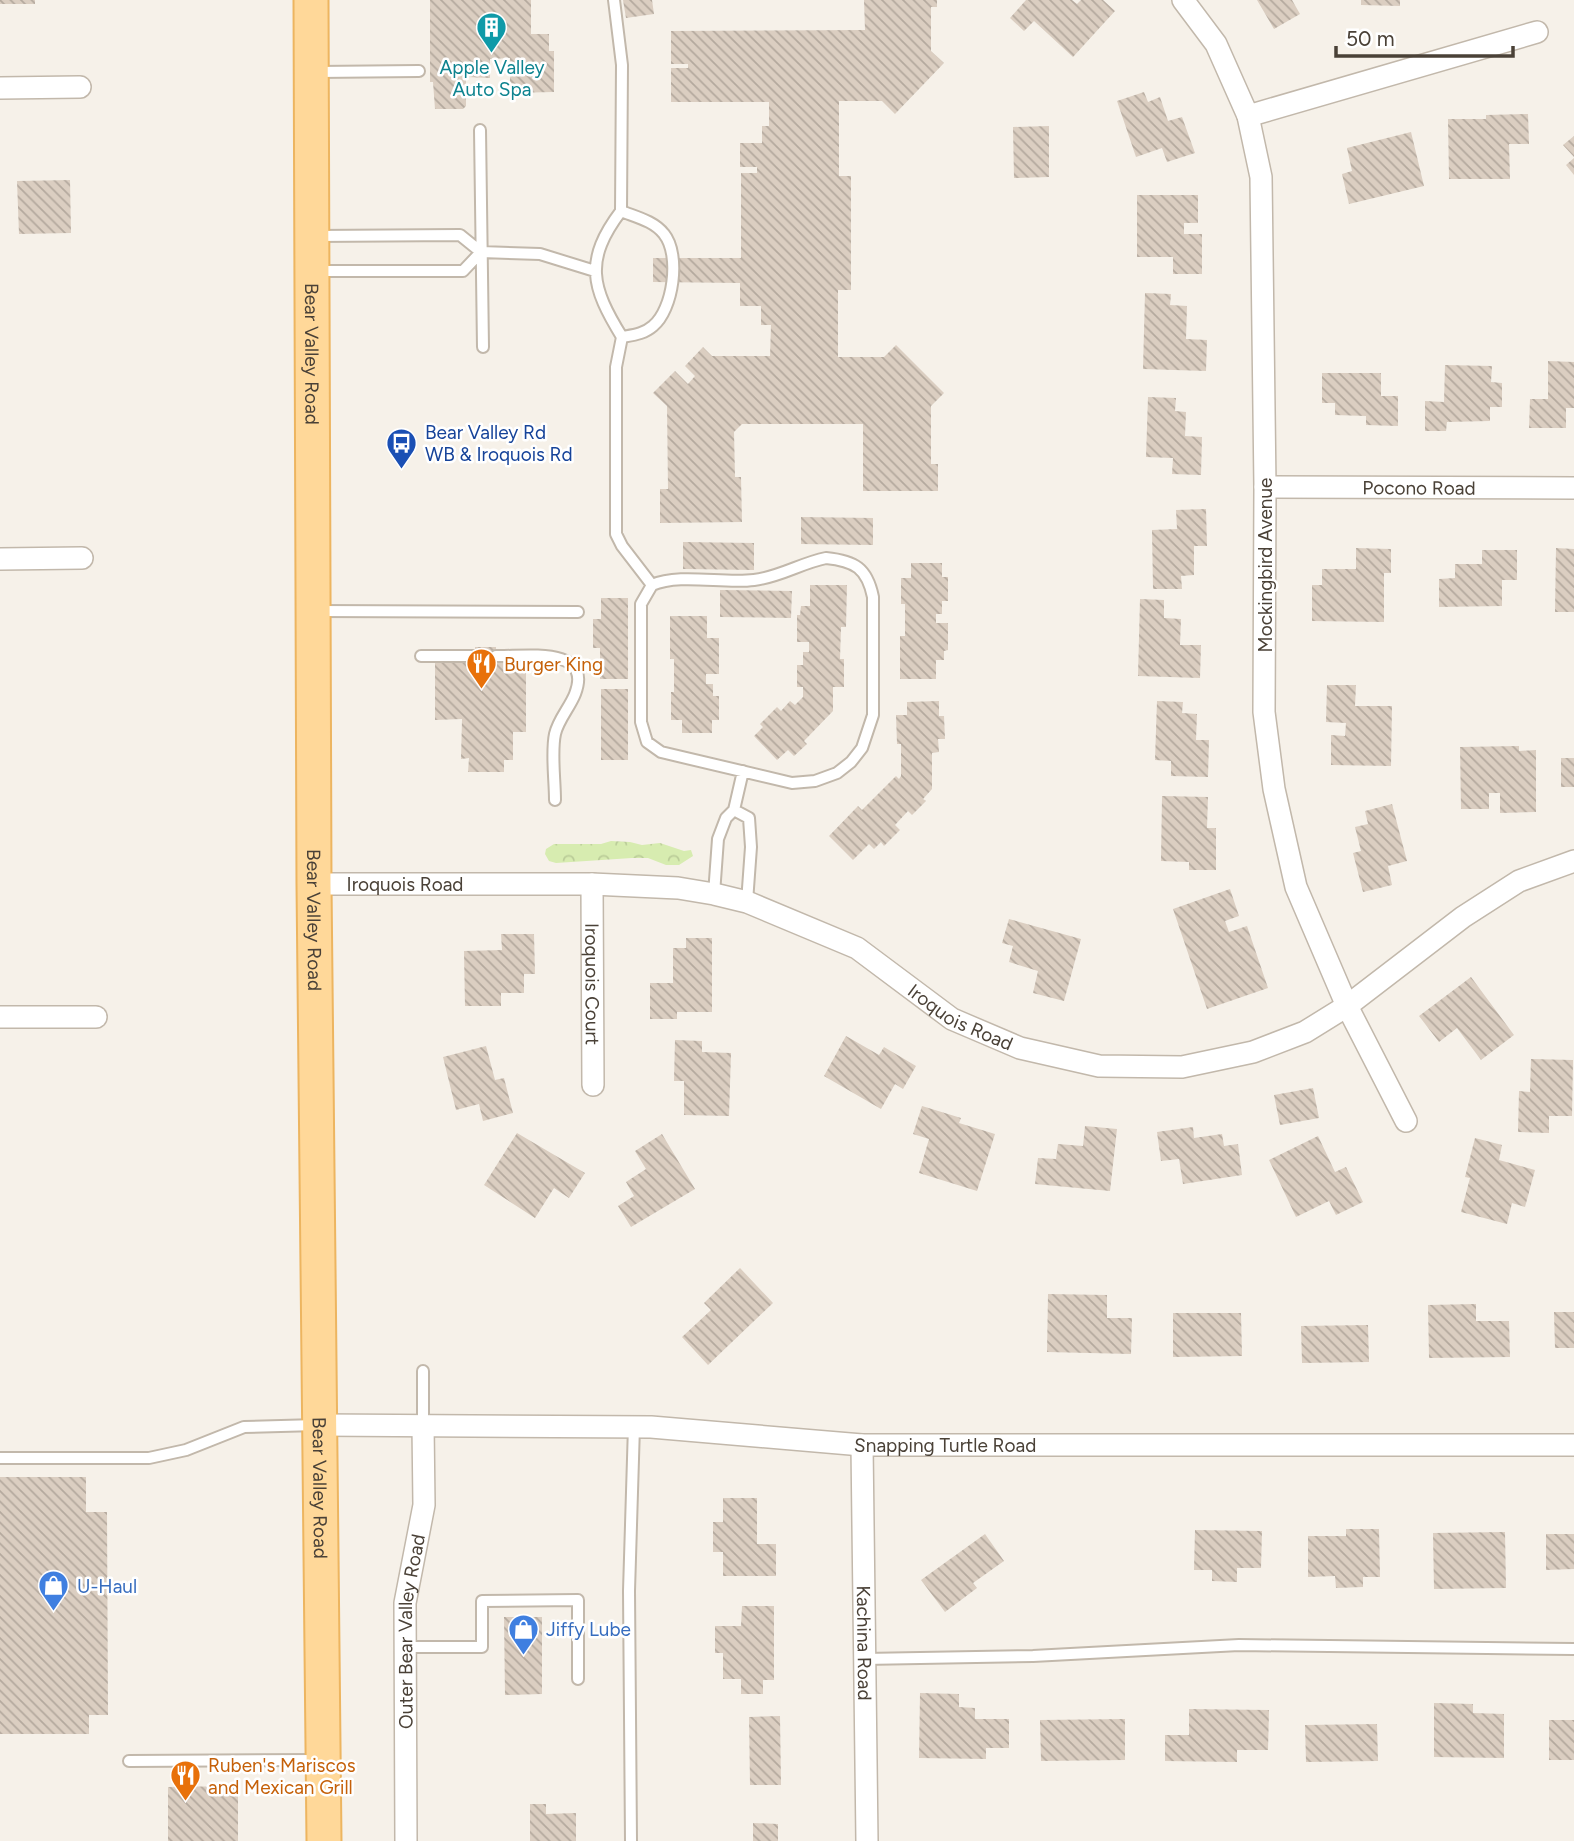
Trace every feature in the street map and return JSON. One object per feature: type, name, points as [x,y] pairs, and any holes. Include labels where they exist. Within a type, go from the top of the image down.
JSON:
[{"type":"main road","name":"Bear Valley Road","points":[[311,0],[314,884],[324,1841]]},
{"type":"street","name":"Mockingbird Avenue","points":[[1183,0],[1216,44],[1248,116],[1261,177],[1265,486],[1264,712],[1273,789],[1296,887],[1348,1006],[1406,1121]]},
{"type":"street","points":[[1248,116],[1537,32]]},
{"type":"street","points":[[0,88],[80,87]]},
{"type":"street","name":"Pocono Road","points":[[1265,486],[1574,488]]},
{"type":"street","points":[[0,559],[82,558]]},
{"type":"street","name":"Iroquois Road","points":[[314,884],[592,884],[678,888],[714,894],[747,902],[857,948],[952,1019],[1020,1048],[1099,1066],[1182,1068],[1253,1052],[1305,1032],[1348,1006],[1463,918],[1519,881],[1574,861]]},
{"type":"street","name":"Iroquois Court","points":[[592,884],[593,1085]]},
{"type":"street","points":[[0,1017],[96,1017]]},
{"type":"street","name":"Snapping Turtle Road","points":[[320,1424],[634,1426],[862,1445],[1574,1445]]},
{"type":"street","name":"Outer Bear Valley Road","points":[[406,1841],[405,1603],[424,1505],[423,1424]]},
{"type":"street","name":"Kachina Road","points":[[862,1445],[866,1841]]},
{"type":"lane","points":[[614,0],[622,65],[621,211],[607,233],[595,271],[598,293],[622,337],[616,367],[615,534],[652,585]]},
{"type":"lane","points":[[312,72],[419,71]]},
{"type":"lane","points":[[480,131],[483,347]]},
{"type":"lane","points":[[621,211],[653,224],[663,233],[670,243],[672,270],[670,298],[663,314],[653,326],[638,335],[622,337]]},
{"type":"lane","points":[[312,236],[460,235],[481,252],[540,254],[595,271]]},
{"type":"lane","points":[[312,271],[463,271],[481,252]]},
{"type":"lane","points":[[826,558],[844,560],[858,567],[869,580],[873,597],[873,715],[862,748],[851,762],[836,773],[816,781],[792,783],[660,752],[647,741],[640,722],[641,604],[652,585],[672,580],[716,582],[766,578],[810,561],[826,558]]},
{"type":"lane","points":[[313,611],[578,612]]},
{"type":"lane","points":[[422,656],[475,656]]},
{"type":"lane","points":[[496,656],[558,657],[571,663],[575,669],[578,677],[575,695],[555,734],[555,800]]},
{"type":"lane","points":[[714,894],[718,839],[726,818],[734,810],[743,771]]},
{"type":"lane","points":[[734,810],[749,818],[751,856],[747,902]]},
{"type":"lane","points":[[423,1371],[423,1424]]},
{"type":"lane","points":[[0,1458],[149,1458],[186,1450],[244,1427],[320,1424]]},
{"type":"lane","points":[[631,1841],[629,1591],[634,1426]]},
{"type":"lane","points":[[405,1647],[482,1647],[482,1601],[578,1600],[578,1679]]},
{"type":"lane","points":[[864,1659],[1033,1656],[1239,1645],[1574,1650]]},
{"type":"lane","points":[[129,1761],[323,1759]]},
{"type":"green space","points":[[611,841],[642,845],[660,843],[684,851],[691,850],[693,856],[679,865],[666,865],[648,858],[556,863],[549,861],[545,854],[546,849],[554,844],[601,844]]},
{"type":"building","points":[[0,0],[35,0],[35,4],[0,4]]},
{"type":"building","name":"Apple Valley Auto Spa","points":[[430,0],[531,0],[531,34],[549,34],[549,51],[554,51],[554,92],[510,93],[510,58],[490,59],[490,78],[466,77],[466,106],[463,109],[435,109],[433,82],[430,82]]},
{"type":"building","points":[[623,0],[652,0],[654,14],[626,18]]},
{"type":"building","points":[[864,0],[937,0],[937,7],[931,7],[931,51],[944,63],[895,114],[882,101],[839,101],[839,176],[851,176],[851,290],[838,290],[838,357],[884,357],[896,345],[944,393],[931,406],[931,464],[938,464],[938,491],[863,491],[863,424],[742,424],[734,432],[735,477],[741,477],[742,522],[660,523],[660,489],[668,489],[667,406],[653,393],[675,371],[688,384],[695,376],[685,366],[703,347],[712,356],[770,356],[771,325],[761,325],[761,306],[740,306],[740,283],[653,282],[653,258],[741,258],[741,173],[757,173],[757,167],[740,167],[740,143],[762,143],[762,126],[769,126],[769,102],[671,102],[671,68],[688,68],[688,64],[671,64],[671,31],[865,30]]},
{"type":"building","points":[[1026,0],[1072,0],[1077,4],[1081,0],[1103,0],[1115,11],[1073,57],[1034,21],[1024,31],[1010,18]]},
{"type":"building","points":[[1257,0],[1292,0],[1300,14],[1274,29]]},
{"type":"building","points":[[1361,0],[1400,0],[1400,6],[1361,5]]},
{"type":"building","points":[[1144,92],[1148,102],[1160,97],[1168,121],[1182,117],[1195,153],[1167,162],[1162,148],[1136,157],[1117,101]]},
{"type":"building","points":[[1528,114],[1529,144],[1509,144],[1510,179],[1449,179],[1448,119],[1486,119],[1486,115]]},
{"type":"building","points":[[1049,126],[1049,177],[1014,178],[1013,127]]},
{"type":"building","points":[[1411,132],[1424,186],[1349,204],[1342,174],[1352,171],[1347,148]]},
{"type":"building","points":[[1574,136],[1574,157],[1563,145]]},
{"type":"building","points":[[1574,158],[1574,175],[1566,165]]},
{"type":"building","points":[[70,180],[71,233],[19,234],[17,181]]},
{"type":"building","points":[[1137,195],[1198,195],[1198,223],[1184,223],[1184,234],[1202,234],[1202,274],[1173,274],[1173,257],[1137,257]]},
{"type":"building","points":[[1145,293],[1171,294],[1170,305],[1187,306],[1186,339],[1207,340],[1206,371],[1143,369]]},
{"type":"building","points":[[1548,361],[1574,362],[1574,408],[1566,408],[1566,428],[1529,428],[1530,399],[1548,399]]},
{"type":"building","points":[[1445,365],[1492,366],[1491,382],[1502,383],[1502,407],[1490,407],[1490,421],[1447,422],[1446,431],[1425,431],[1425,401],[1444,402]]},
{"type":"building","points":[[1322,373],[1381,373],[1381,396],[1398,396],[1398,426],[1366,425],[1366,416],[1335,415],[1335,403],[1322,403]]},
{"type":"building","points":[[1148,397],[1176,398],[1175,411],[1186,412],[1185,436],[1202,437],[1201,475],[1172,474],[1173,458],[1146,457]]},
{"type":"building","points":[[1206,509],[1207,546],[1194,546],[1194,575],[1181,576],[1182,589],[1153,589],[1152,530],[1177,529],[1176,510]]},
{"type":"building","points":[[801,517],[873,518],[873,545],[801,544]]},
{"type":"building","points":[[683,542],[754,543],[754,570],[683,569]]},
{"type":"building","points":[[1356,548],[1391,549],[1391,573],[1384,573],[1384,622],[1312,621],[1312,585],[1322,585],[1322,569],[1356,569]]},
{"type":"building","points":[[1556,548],[1574,549],[1574,612],[1555,612]]},
{"type":"building","points":[[1482,550],[1517,550],[1517,580],[1502,580],[1502,606],[1439,607],[1439,579],[1455,578],[1455,564],[1482,564]]},
{"type":"building","points":[[911,563],[942,563],[942,577],[948,577],[948,601],[942,601],[942,614],[936,614],[936,623],[948,623],[948,650],[944,651],[944,660],[936,660],[936,679],[900,679],[900,636],[905,636],[905,604],[901,604],[901,578],[911,578]]},
{"type":"building","points":[[810,585],[847,585],[846,627],[841,627],[840,659],[844,659],[844,687],[833,687],[833,711],[804,741],[807,744],[794,756],[788,750],[777,760],[754,736],[763,727],[760,724],[777,707],[781,711],[790,701],[795,705],[803,697],[803,687],[797,687],[797,665],[803,665],[803,652],[809,652],[809,642],[797,642],[797,615],[800,615],[801,606],[810,606]]},
{"type":"building","points":[[720,590],[792,591],[791,618],[720,617]]},
{"type":"building","points":[[601,598],[628,598],[628,679],[600,679],[600,648],[593,648],[593,619],[601,619]]},
{"type":"building","points":[[1140,599],[1164,600],[1164,618],[1181,619],[1180,645],[1201,645],[1200,678],[1138,676]]},
{"type":"building","points":[[670,616],[707,616],[707,638],[719,638],[719,674],[706,674],[706,684],[713,684],[713,696],[719,696],[719,720],[712,720],[712,733],[682,733],[682,720],[671,720],[674,659],[670,659]]},
{"type":"building","name":"Burger King","points":[[475,647],[496,647],[496,663],[526,663],[526,732],[513,732],[513,760],[504,760],[504,772],[468,772],[469,758],[461,759],[462,719],[435,720],[435,663],[475,663]]},
{"type":"building","points":[[1327,685],[1356,685],[1355,706],[1392,706],[1391,766],[1331,765],[1331,735],[1345,736],[1346,723],[1326,722]]},
{"type":"building","points":[[601,689],[628,689],[628,760],[601,760]]},
{"type":"building","points":[[939,701],[939,716],[944,716],[945,739],[938,739],[939,752],[932,753],[932,789],[923,799],[926,801],[912,815],[908,811],[895,825],[900,830],[884,846],[881,842],[874,849],[869,844],[853,860],[829,836],[858,806],[862,810],[896,776],[899,779],[901,776],[901,744],[897,744],[896,715],[907,715],[907,702]]},
{"type":"building","points":[[1157,701],[1183,702],[1182,713],[1197,714],[1196,740],[1209,740],[1208,777],[1171,776],[1171,761],[1155,760]]},
{"type":"building","points":[[1519,746],[1519,751],[1536,750],[1536,812],[1500,813],[1500,793],[1489,793],[1489,809],[1461,809],[1460,747]]},
{"type":"building","points":[[1561,758],[1574,758],[1574,787],[1561,787]]},
{"type":"building","points":[[1162,796],[1208,797],[1207,828],[1216,828],[1216,870],[1189,870],[1189,862],[1161,861]]},
{"type":"building","points":[[1392,804],[1407,861],[1388,866],[1392,885],[1363,892],[1353,853],[1361,851],[1355,827],[1368,824],[1365,811]]},
{"type":"building","points":[[1230,889],[1239,916],[1225,921],[1229,932],[1247,926],[1268,988],[1207,1009],[1173,909]]},
{"type":"building","points":[[1009,919],[1081,939],[1064,1001],[1033,993],[1038,971],[1009,962],[1013,946],[1002,943]]},
{"type":"building","points":[[501,934],[534,934],[535,974],[524,974],[524,993],[501,993],[501,1006],[465,1006],[464,951],[502,950]]},
{"type":"building","points":[[686,938],[712,938],[712,1012],[677,1012],[677,1019],[650,1019],[650,983],[673,983],[673,948],[686,948]]},
{"type":"building","points":[[1471,977],[1514,1035],[1481,1060],[1457,1028],[1439,1042],[1419,1016]]},
{"type":"building","points":[[846,1036],[879,1055],[884,1047],[916,1066],[903,1089],[895,1084],[881,1109],[824,1076]]},
{"type":"building","points":[[675,1040],[702,1041],[702,1052],[731,1053],[729,1116],[684,1115],[684,1081],[674,1081]]},
{"type":"building","points":[[486,1046],[495,1080],[504,1078],[513,1113],[483,1121],[479,1104],[456,1110],[443,1057]]},
{"type":"building","points":[[1531,1059],[1573,1060],[1572,1116],[1549,1116],[1549,1133],[1518,1132],[1519,1091],[1530,1092]]},
{"type":"building","points":[[1313,1088],[1319,1118],[1280,1125],[1274,1095]]},
{"type":"building","points":[[922,1106],[961,1118],[959,1123],[995,1134],[977,1191],[919,1173],[929,1139],[913,1134]]},
{"type":"building","points":[[1085,1126],[1117,1129],[1110,1191],[1035,1184],[1038,1158],[1056,1159],[1058,1144],[1083,1146]]},
{"type":"building","points":[[1193,1127],[1194,1138],[1222,1134],[1224,1146],[1238,1144],[1242,1175],[1183,1184],[1179,1159],[1161,1161],[1157,1132]]},
{"type":"building","points":[[517,1133],[585,1173],[569,1198],[554,1188],[535,1218],[484,1185]]},
{"type":"building","points":[[662,1134],[695,1189],[631,1227],[618,1206],[634,1196],[626,1182],[646,1169],[635,1151]]},
{"type":"building","points":[[1318,1136],[1335,1172],[1346,1167],[1363,1202],[1336,1215],[1329,1201],[1296,1217],[1269,1160]]},
{"type":"building","points":[[1475,1138],[1502,1145],[1499,1160],[1535,1170],[1525,1207],[1512,1203],[1507,1224],[1461,1212],[1470,1178],[1465,1177]]},
{"type":"building","points":[[740,1268],[773,1303],[708,1365],[682,1337],[711,1310],[704,1303]]},
{"type":"building","points":[[1048,1294],[1107,1295],[1107,1318],[1132,1318],[1131,1354],[1047,1352]]},
{"type":"building","points":[[1476,1304],[1476,1321],[1509,1321],[1510,1357],[1429,1358],[1428,1305]]},
{"type":"building","points":[[1554,1312],[1574,1312],[1574,1348],[1555,1348]]},
{"type":"building","points":[[1173,1313],[1241,1313],[1242,1356],[1173,1357]]},
{"type":"building","points":[[1368,1325],[1369,1362],[1302,1363],[1301,1326]]},
{"type":"building","name":"U-Haul","points":[[0,1477],[86,1477],[86,1512],[107,1512],[108,1715],[89,1715],[89,1734],[0,1734]]},
{"type":"building","points":[[723,1498],[757,1498],[757,1544],[776,1544],[776,1576],[723,1576],[723,1552],[713,1552],[713,1522],[723,1522]]},
{"type":"building","points":[[1346,1529],[1379,1529],[1380,1577],[1363,1577],[1363,1587],[1336,1588],[1335,1576],[1308,1577],[1308,1536],[1346,1536]]},
{"type":"building","points":[[1195,1530],[1262,1531],[1261,1568],[1237,1568],[1237,1582],[1212,1581],[1212,1570],[1194,1570]]},
{"type":"building","points":[[1505,1532],[1506,1588],[1434,1589],[1433,1533]]},
{"type":"building","points":[[985,1534],[1004,1561],[973,1583],[977,1588],[945,1612],[921,1580]]},
{"type":"building","points":[[1546,1534],[1574,1534],[1574,1569],[1546,1570]]},
{"type":"building","points":[[742,1606],[774,1606],[774,1680],[763,1680],[763,1694],[741,1694],[741,1679],[723,1679],[723,1653],[715,1653],[715,1626],[741,1626]]},
{"type":"building","name":"Jiffy Lube","points":[[504,1617],[542,1617],[542,1694],[505,1695]]},
{"type":"building","points":[[920,1693],[959,1694],[959,1707],[975,1708],[975,1719],[1009,1719],[1009,1748],[986,1748],[986,1759],[919,1758]]},
{"type":"building","points":[[1434,1703],[1473,1704],[1473,1713],[1504,1714],[1504,1758],[1434,1757]]},
{"type":"building","points":[[1189,1709],[1269,1710],[1268,1750],[1237,1750],[1237,1762],[1165,1761],[1165,1735],[1189,1735]]},
{"type":"building","points":[[780,1716],[781,1785],[750,1785],[749,1717]]},
{"type":"building","points":[[1125,1719],[1125,1760],[1041,1761],[1040,1720]]},
{"type":"building","points":[[1549,1720],[1574,1720],[1574,1760],[1549,1760]]},
{"type":"building","points":[[1377,1724],[1378,1761],[1306,1762],[1305,1725]]},
{"type":"building","points":[[238,1786],[238,1841],[168,1841],[168,1787]]},
{"type":"building","points":[[530,1804],[546,1804],[546,1814],[576,1813],[576,1841],[530,1841]]},
{"type":"building","points":[[753,1823],[778,1824],[778,1841],[753,1841]]},
{"type":"place","name":"Apple Valley Auto Spa","points":[[492,55]]},
{"type":"place","name":"Bear Valley Rd WB & Iroquois Rd","points":[[402,470]]},
{"type":"place","name":"Burger King","points":[[481,691]]},
{"type":"place","name":"U-Haul","points":[[54,1613]]},
{"type":"place","name":"Jiffy Lube","points":[[523,1656]]},
{"type":"place","name":"Ruben's Mariscos and Mexican Grill","points":[[185,1803]]}]
